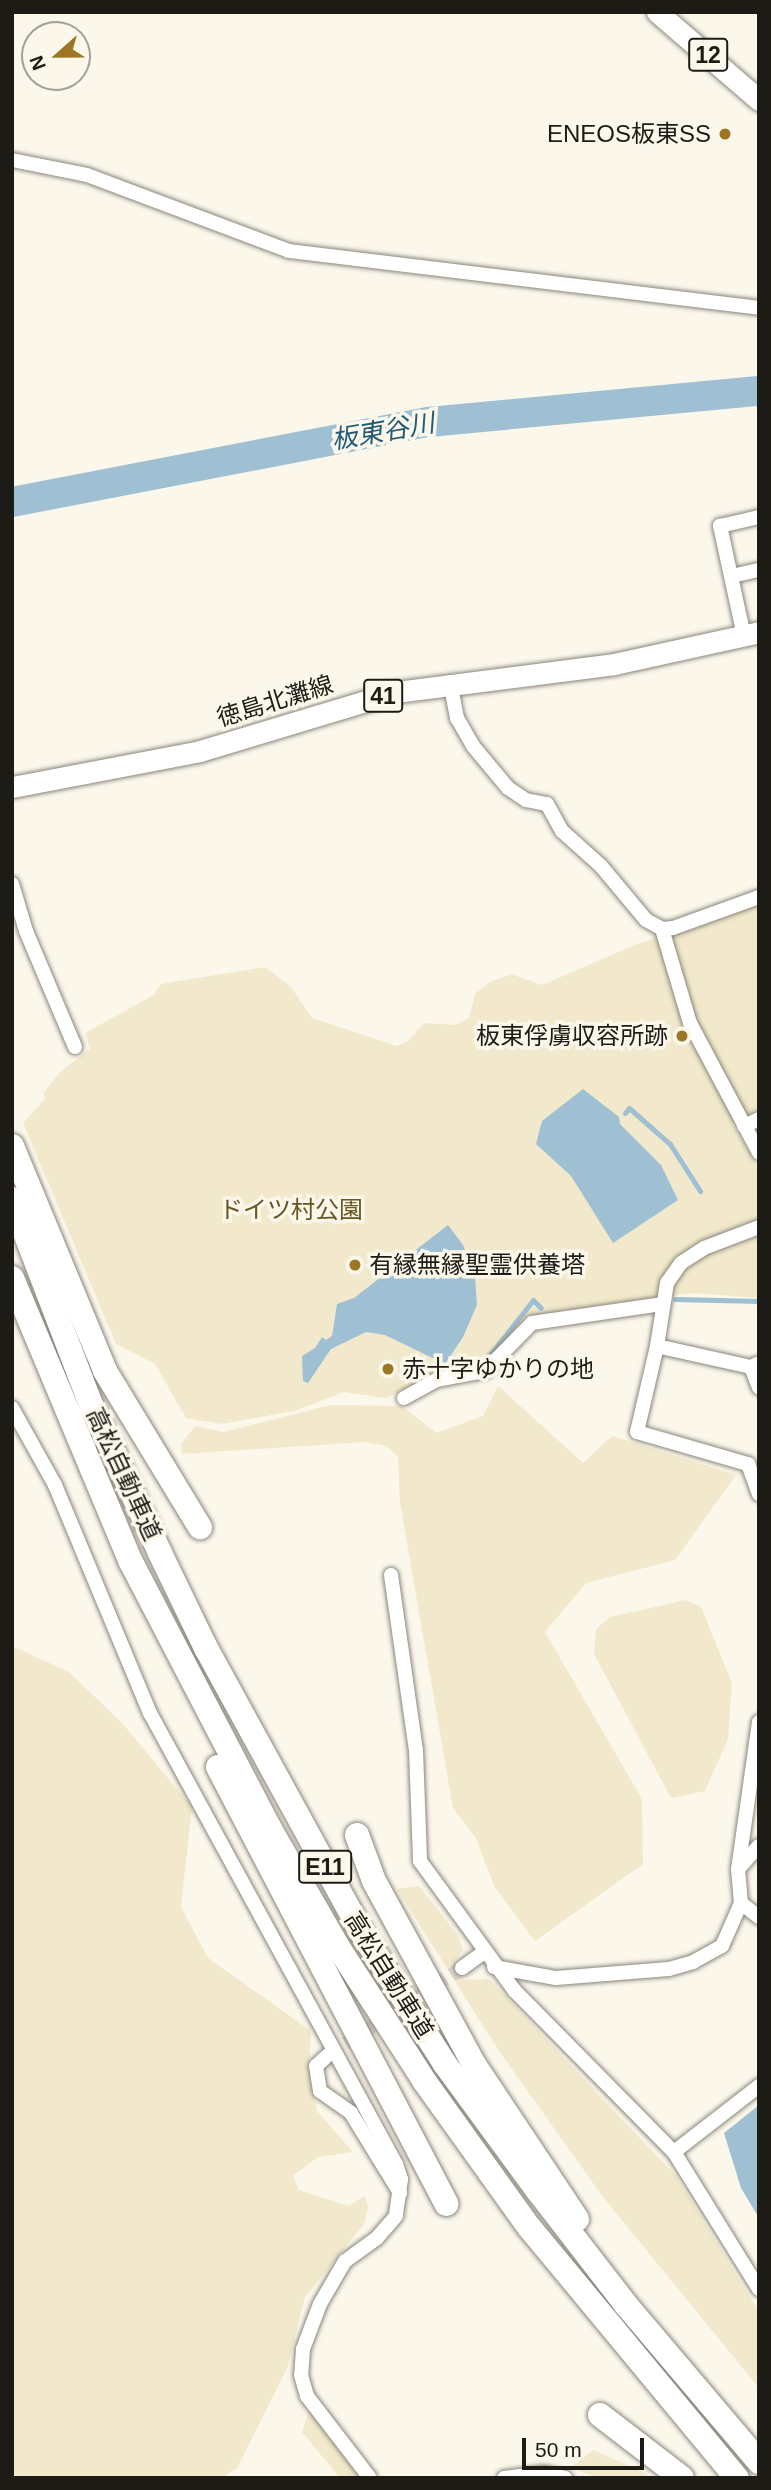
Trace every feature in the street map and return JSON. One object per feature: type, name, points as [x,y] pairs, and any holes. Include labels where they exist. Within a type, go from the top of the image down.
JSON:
[{"type":"highway","points":[[12,1146],[105,1371],[200,1527]]},
{"type":"highway","name":"高松自動車道","points":[[12,1199],[93,1407],[206,1648],[364,1936],[445,2064],[626,2305],[759,2462]]},
{"type":"highway","name":"高松自動車道","points":[[12,1278],[110,1515],[180,1662],[277,1841],[425,2082],[545,2247],[737,2478]]},
{"type":"highway","points":[[180,1662],[213,1759],[446,2204]]},
{"type":"highway","points":[[357,1835],[374,1881],[475,2066],[559,2189],[626,2305]]},
{"type":"highway","points":[[600,2415],[682,2478]]},
{"type":"main road","name":"12","points":[[657,12],[759,100]]},
{"type":"main road","name":"徳島北灘線","points":[[12,787],[200,751],[396,692],[450,682],[614,663],[752,634]]},
{"type":"street","points":[[12,160],[87,175],[289,251],[759,308]]},
{"type":"street","points":[[752,634],[732,576],[720,526],[759,517]]},
{"type":"street","points":[[732,576],[759,569]]},
{"type":"street","points":[[450,682],[457,718],[473,746],[508,788],[526,800],[547,804],[562,831],[601,866],[639,914],[662,929],[690,1023],[759,1153]]},
{"type":"street","points":[[12,884],[19,929],[75,1046]]},
{"type":"street","points":[[662,929],[759,897]]},
{"type":"street","points":[[744,1126],[759,1119]]},
{"type":"street","points":[[759,1227],[705,1248],[681,1263],[667,1283],[657,1346],[637,1432],[753,1460],[759,1494]]},
{"type":"street","points":[[404,1398],[436,1380],[485,1371],[532,1323],[662,1304]]},
{"type":"street","points":[[657,1346],[755,1365],[759,1388]]},
{"type":"street","points":[[12,1408],[55,1485],[150,1713],[396,2164],[401,2194],[396,2216],[377,2238],[345,2261],[320,2304],[303,2349],[301,2375],[307,2396],[370,2478]]},
{"type":"street","points":[[391,1575],[416,1750],[420,1861],[494,1967],[674,2152],[759,2289]]},
{"type":"street","points":[[494,1967],[556,1978],[669,1969],[693,1962],[722,1946],[741,1903],[738,1870],[759,1722]]},
{"type":"street","points":[[738,1870],[759,1846]]},
{"type":"street","points":[[741,1903],[759,1917]]},
{"type":"street","points":[[462,1968],[483,1953]]},
{"type":"street","points":[[328,2055],[316,2066],[320,2091],[351,2113],[401,2194]]},
{"type":"street","points":[[674,2152],[759,2086]]},
{"type":"street","points":[[504,2478],[545,2473],[565,2478]]},
{"type":"green space","name":"ドイツ村公園","points":[[759,903],[759,1108],[732,1123],[759,1169],[759,1298],[693,1293],[534,1315],[484,1365],[471,1370],[431,1375],[386,1398],[344,1392],[294,1411],[222,1424],[186,1418],[155,1364],[116,1344],[23,1123],[45,1099],[44,1092],[61,1071],[90,1049],[85,1033],[154,995],[161,984],[265,967],[291,987],[312,1018],[397,1046],[408,1041],[424,1023],[455,1025],[469,1018],[475,994],[490,982],[511,974],[542,985],[635,945]]},
{"type":"green space","points":[[498,1386],[583,1463],[612,1436],[736,1475],[675,1560],[586,1583],[545,1632],[642,1799],[643,1864],[535,1941],[494,1886],[476,1838],[453,1808],[400,1503],[398,1457],[386,1446],[364,1442],[182,1454],[181,1444],[195,1426],[224,1432],[331,1405],[402,1406],[436,1433],[483,1416]]},
{"type":"green space","points":[[686,1600],[701,1607],[732,1683],[728,1739],[705,1791],[671,1798],[594,1654],[596,1629],[610,1617]]},
{"type":"green space","points":[[12,1646],[69,1672],[122,1723],[192,1807],[181,1907],[208,1958],[311,2031],[309,2071],[317,2111],[353,2152],[318,2157],[293,2176],[299,2190],[348,2206],[365,2196],[368,2207],[364,2224],[305,2297],[287,2369],[237,2468],[222,2478],[12,2478]]},
{"type":"green space","points":[[419,1886],[458,1935],[463,1950],[454,1961],[464,1980],[489,1979],[676,2176],[759,2312],[759,2388],[603,2197],[499,2051],[397,1889]]},
{"type":"green space","points":[[309,2411],[362,2478],[340,2478],[302,2432]]},
{"type":"green space","points":[[593,2450],[651,2478],[599,2478],[571,2468]]},
{"type":"water","points":[[583,1089],[619,1117],[620,1124],[661,1165],[678,1200],[613,1243],[571,1176],[536,1144],[542,1121]]},
{"type":"water","points":[[448,1225],[463,1245],[475,1277],[477,1305],[463,1337],[445,1364],[385,1335],[366,1332],[331,1349],[308,1383],[303,1381],[302,1356],[315,1348],[322,1337],[326,1340],[332,1336],[337,1304],[354,1298]]},
{"type":"water","points":[[759,2105],[759,2218],[741,2188],[724,2133]]},
{"type":"waterway","name":"板東谷川","points":[[12,502],[429,422],[759,391]]},
{"type":"waterway","points":[[625,1113],[629,1108],[670,1144],[700,1191]]},
{"type":"waterway","points":[[675,1299],[759,1301]]},
{"type":"waterway","points":[[466,1363],[489,1356],[533,1300],[541,1308]]},
{"type":"tunnel","points":[[328,2055],[462,1968]]},
{"type":"place","name":"ENEOS板東SS","points":[[725,134]]},
{"type":"place","name":"板東俘虜収容所跡","points":[[682,1036]]},
{"type":"place","name":"有縁無縁聖霊供養塔","points":[[355,1265]]},
{"type":"place","name":"赤十字ゆかりの地","points":[[388,1369]]}]
